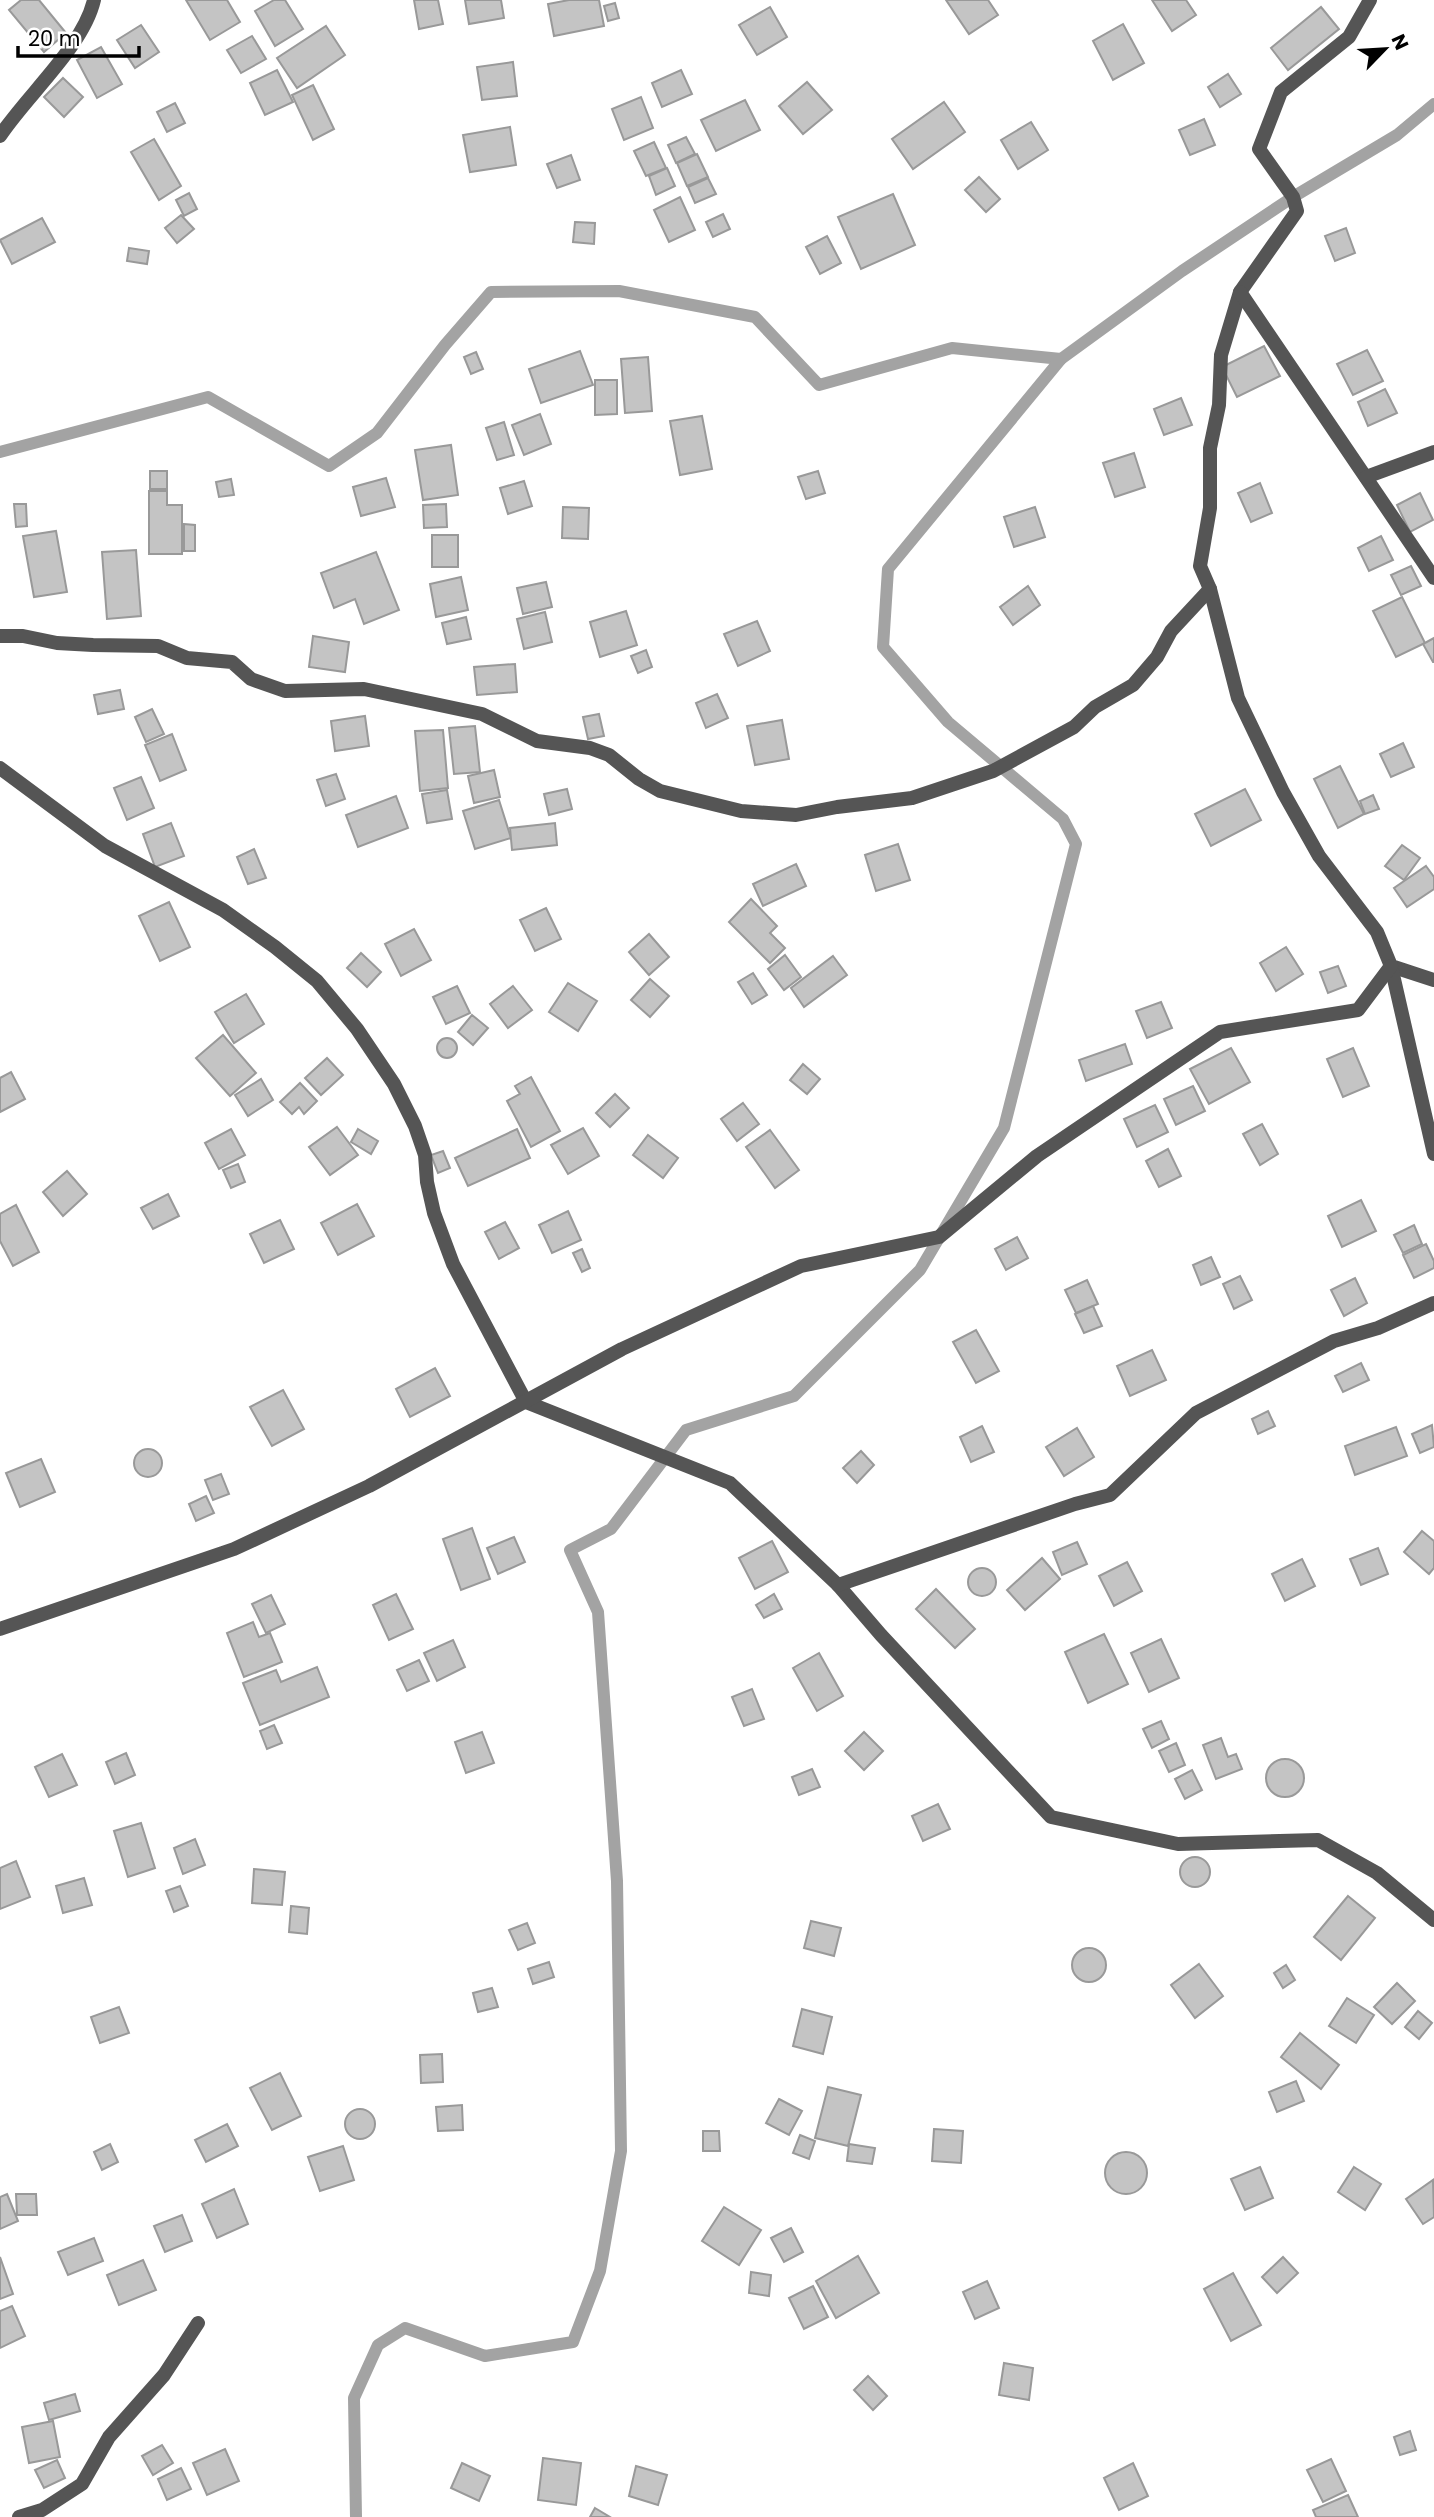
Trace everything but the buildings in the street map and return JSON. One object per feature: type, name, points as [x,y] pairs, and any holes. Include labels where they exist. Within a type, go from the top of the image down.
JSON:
[{"type":"street","points":[[0,136],[66,52],[90,15],[94,0]]},
{"type":"street","points":[[1370,0],[1349,37],[1281,92],[1259,149],[1293,197],[1297,211],[1240,292],[1221,355],[1219,405],[1210,448],[1210,508],[1200,565],[1210,589],[1238,698],[1277,780],[1320,856],[1377,932],[1391,965],[1434,1154]]},
{"type":"street","points":[[1240,292],[1434,578]]},
{"type":"street","points":[[1366,477],[1434,452]]},
{"type":"street","points":[[0,636],[23,636],[81,644],[158,646],[187,659],[232,662],[251,679],[285,691],[364,689],[482,714],[537,741],[590,748],[609,755],[639,779],[660,791],[741,811],[796,815],[912,798],[993,771],[1074,727],[1096,707],[1133,685],[1145,673],[1171,631],[1210,589]]},
{"type":"street","points":[[0,768],[105,846],[222,910],[275,947],[317,981],[357,1029],[394,1084],[415,1126],[425,1155],[427,1182],[434,1213],[453,1264],[526,1402],[730,1483],[838,1585],[881,1635],[1051,1817],[1178,1844],[1318,1840],[1377,1873],[1434,1920]]},
{"type":"street","points":[[1391,965],[1434,980]]},
{"type":"street","points":[[0,1629],[234,1549],[369,1486],[622,1349],[801,1266],[939,1237],[1037,1156],[1220,1032],[1358,1010],[1391,965]]},
{"type":"street","points":[[838,1585],[1075,1504],[1110,1495],[1196,1413],[1334,1341],[1378,1328],[1434,1303]]},
{"type":"street","points":[[19,2517],[42,2510],[82,2484],[109,2437],[164,2375],[198,2323]]},
{"type":"waterway","points":[[356,2517],[354,2398],[378,2345],[405,2328],[485,2356],[573,2342],[600,2271],[621,2151],[617,1881],[598,1612],[570,1550],[611,1529],[686,1430],[794,1396],[920,1270],[1004,1128],[1076,844],[1063,819],[948,722],[883,647],[888,569],[1061,359],[1182,271],[1293,197],[1397,135],[1434,104]]},
{"type":"waterway","points":[[0,452],[208,397],[329,466],[377,433],[445,345],[491,292],[619,291],[755,317],[819,385],[952,348],[1061,359]]}]
